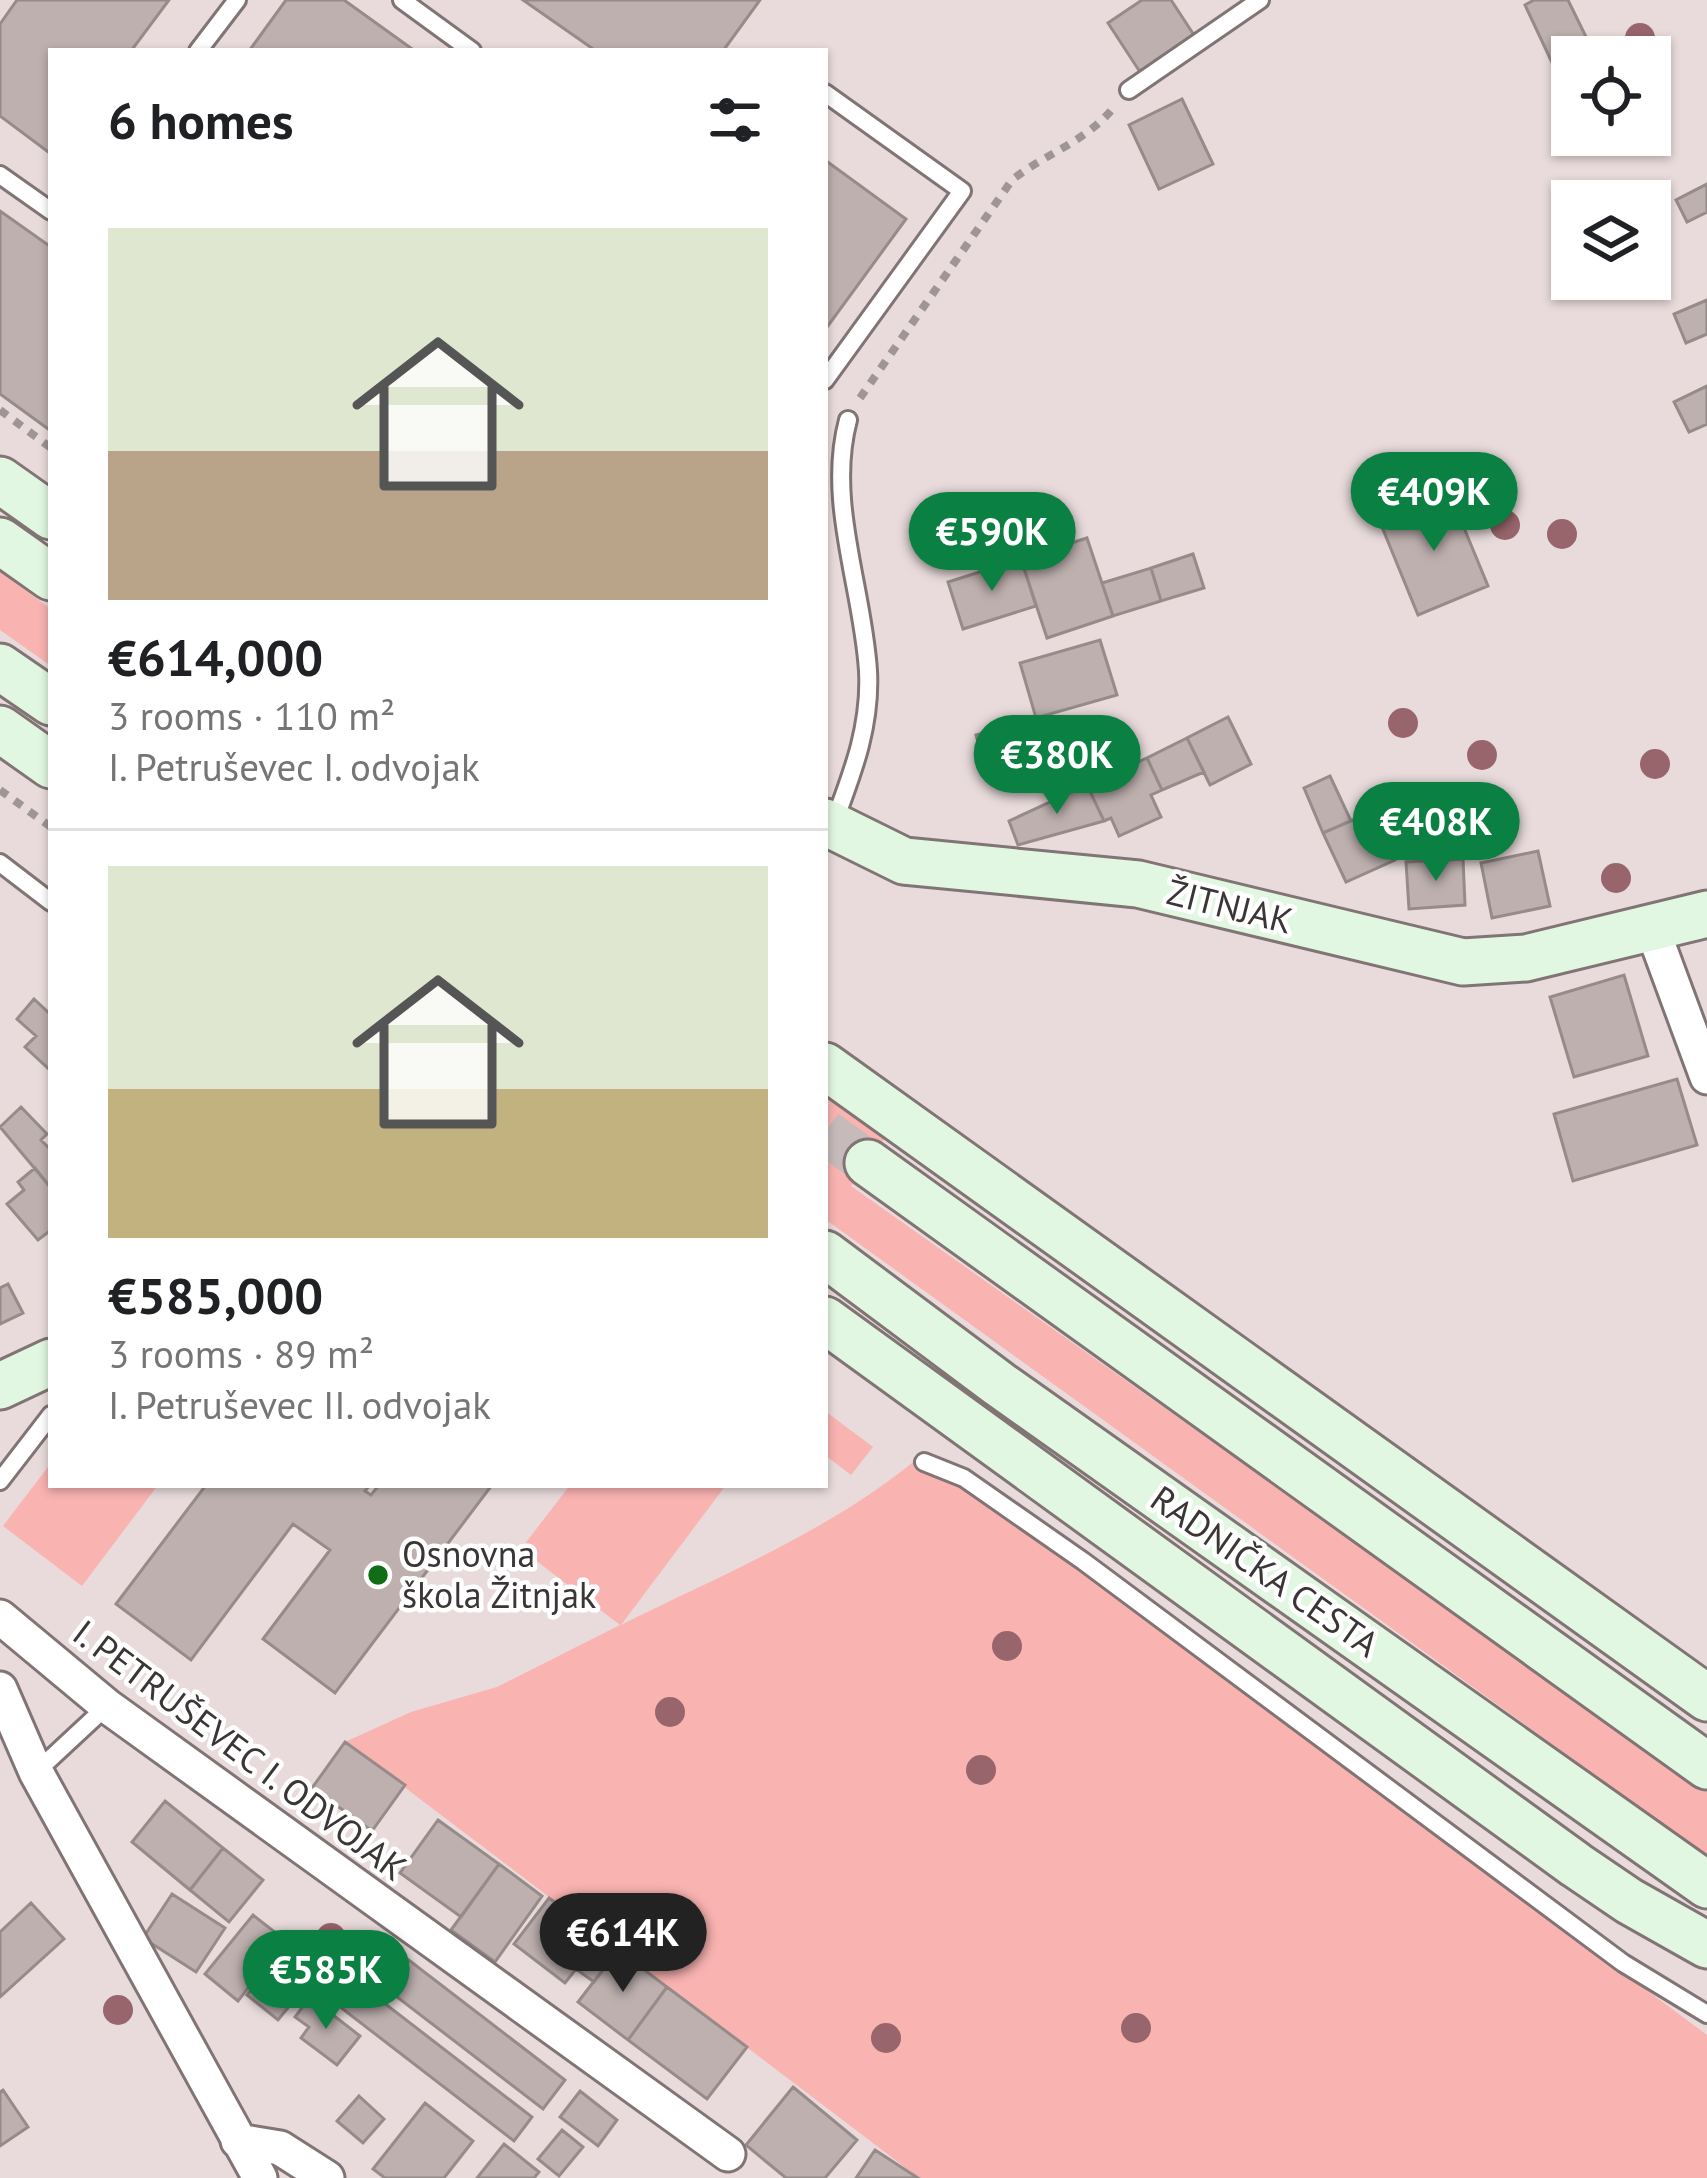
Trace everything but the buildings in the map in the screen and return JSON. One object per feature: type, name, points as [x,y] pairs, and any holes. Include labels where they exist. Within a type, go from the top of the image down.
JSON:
[{"type":"main road","points":[[0,480],[48,514]]},
{"type":"main road","points":[[0,541],[48,575]]},
{"type":"main road","points":[[0,667],[48,700]]},
{"type":"main road","points":[[0,729],[48,763]]},
{"type":"main road","name":"ŽITNJAK","points":[[829,824],[904,861],[1138,884],[1463,962],[1526,958],[1707,914]]},
{"type":"main road","points":[[828,1068],[1707,1698]]},
{"type":"main road","points":[[868,1163],[1707,1766]]},
{"type":"main road","name":"RADNIČKA CESTA","points":[[828,1256],[999,1384],[1707,1885]]},
{"type":"main road","points":[[828,1322],[1576,1865],[1707,1945]]},
{"type":"main road","points":[[0,1386],[48,1363]]},
{"type":"street","points":[[1652,928],[1707,1077]]},
{"type":"street","name":"I. PETRUŠEVEC I. ODVOJAK","points":[[0,1617],[107,1706],[728,2154]]},
{"type":"street","points":[[0,1689],[36,1772],[260,2178]]},
{"type":"street","points":[[238,2141],[280,2148],[327,2178]]},
{"type":"lane","points":[[200,48],[237,0]]},
{"type":"lane","points":[[402,0],[468,48]]},
{"type":"lane","points":[[1129,90],[1260,0]]},
{"type":"lane","points":[[828,95],[962,191],[828,376]]},
{"type":"lane","points":[[0,175],[48,209]]},
{"type":"lane","points":[[829,824],[859,758],[866,721],[868,671],[840,476],[848,420]]},
{"type":"lane","points":[[0,863],[48,900]]},
{"type":"lane","points":[[0,1481],[48,1419]]},
{"type":"lane","points":[[924,1462],[964,1478],[1083,1561],[1623,1964],[1707,2014]]},
{"type":"lane","points":[[36,1772],[107,1706]]},
{"type":"path","points":[[848,420],[865,387],[1012,181],[1038,160],[1097,129],[1129,90]]},
{"type":"path","points":[[0,410],[48,446]]},
{"type":"path","points":[[0,790],[48,825]]},
{"type":"shaded area","points":[[0,572],[48,607],[48,664],[0,630]]},
{"type":"shaded area","points":[[828,1097],[885,1138],[851,1186],[1707,1792],[1707,1856],[829,1222]]},
{"type":"shaded area","points":[[828,1413],[873,1447],[851,1475],[828,1457]]},
{"type":"shaded area","points":[[924,1453],[1707,2035],[1707,2178],[919,2178],[345,1742],[411,1712],[497,1687],[620,1625],[521,1549],[568,1488],[724,1488],[621,1625],[817,1527]]},
{"type":"shaded area","points":[[48,1467],[48,1488],[156,1488],[82,1586],[3,1526]]},
{"type":"tunnel","points":[[828,1134],[868,1163]]},
{"type":"place","name":"Osnovna škola Žitnjak","points":[[378,1575]]}]
